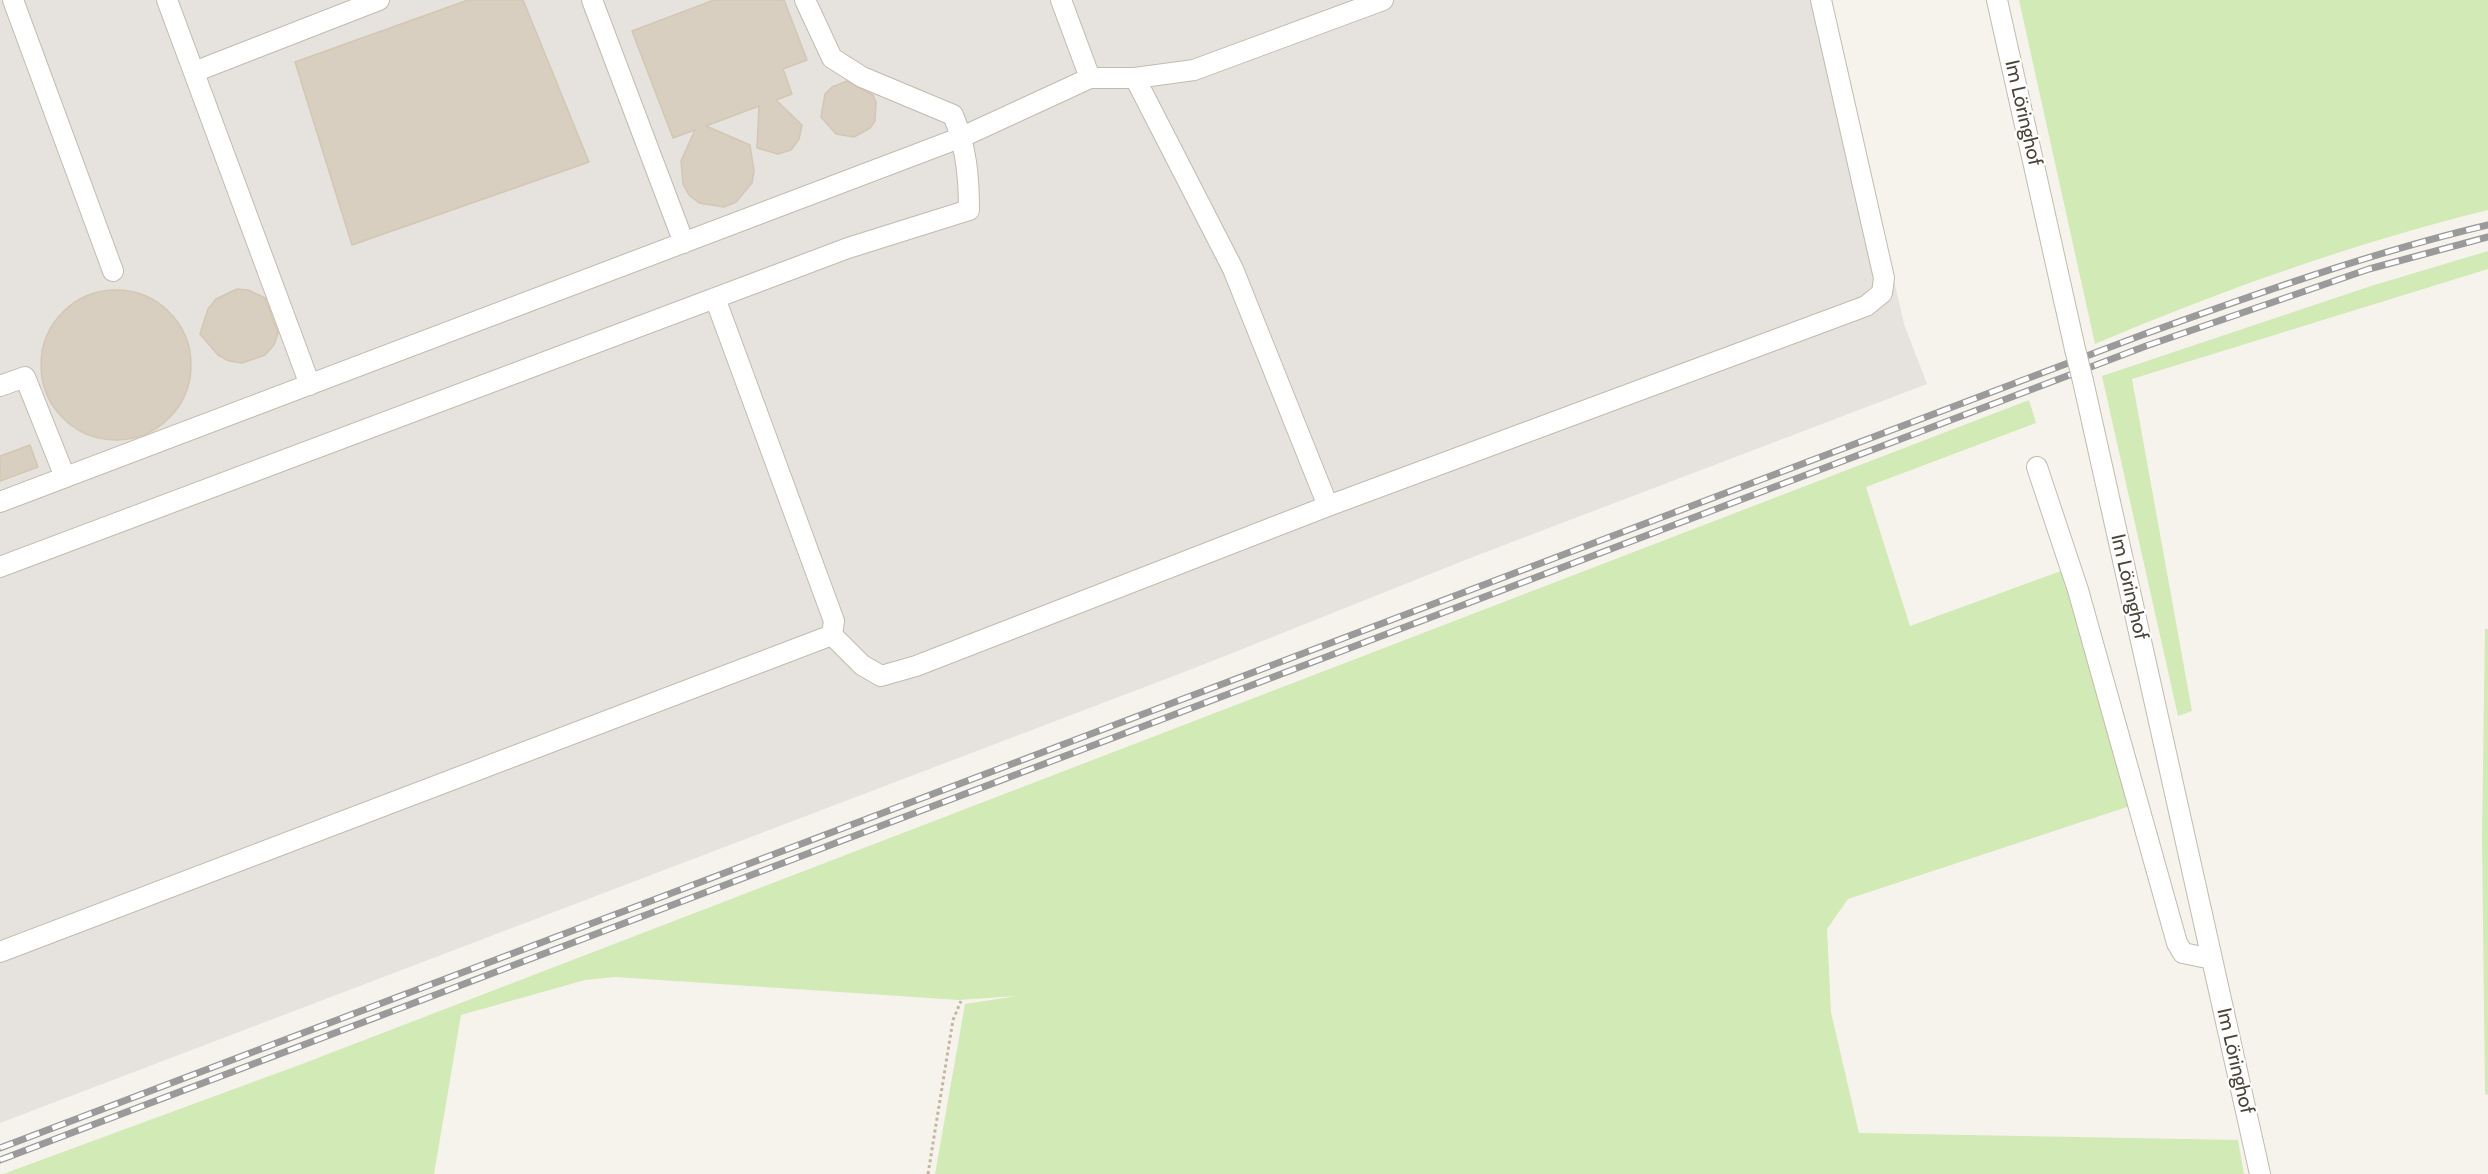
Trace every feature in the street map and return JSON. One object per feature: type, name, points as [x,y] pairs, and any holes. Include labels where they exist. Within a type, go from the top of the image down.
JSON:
[{"type":"street","points":[[13,0],[113,271]]},
{"type":"street","points":[[167,0],[310,386]]},
{"type":"street","points":[[194,72],[379,0]]},
{"type":"street","points":[[592,0],[684,243]]},
{"type":"street","points":[[0,567],[848,248],[969,210],[969,180],[962,136],[953,115],[861,77],[832,58],[805,0]]},
{"type":"street","points":[[1061,0],[1090,78]]},
{"type":"street","points":[[0,502],[310,386],[962,136],[1090,78],[1135,78],[1194,70],[1383,0]]},
{"type":"street","points":[[832,635],[862,665],[881,676],[916,666],[1328,506],[1866,306],[1882,293],[1884,278],[1821,0]]},
{"type":"street","name":"Im Löringhof","points":[[1997,0],[2260,1174]]},
{"type":"street","points":[[1135,78],[1233,269],[1328,506]]},
{"type":"street","points":[[715,298],[834,621],[832,635]]},
{"type":"street","points":[[0,386],[25,377],[65,477]]},
{"type":"street","points":[[2037,467],[2078,590],[2177,943],[2183,953],[2212,959]]},
{"type":"street","points":[[0,952],[832,635]]},
{"type":"path","points":[[928,1174],[953,1020],[961,1001]]},
{"type":"shaded area","points":[[0,0],[1830,0],[1904,324],[1927,384],[1478,555],[1192,669],[0,1123]]},
{"type":"green space","points":[[2019,0],[2488,0],[2488,210],[2388,237],[2289,269],[2095,344]]},
{"type":"green space","points":[[2488,251],[2488,269],[2132,379],[2192,711],[2178,716],[2102,376],[2371,286]]},
{"type":"green space","points":[[2029,400],[2036,423],[1866,487],[1910,626],[2061,571],[2133,805],[1848,899],[1827,929],[1831,1012],[1859,1133],[2238,1140],[2244,1174],[935,1174],[965,1004],[1017,996],[959,1000],[615,977],[585,980],[461,1015],[434,1174],[3,1174],[302,1064]]},
{"type":"green space","points":[[2485,629],[2488,629],[2488,1095],[2485,1094],[2482,836]]},
{"type":"building","points":[[468,0],[523,0],[589,162],[352,245],[295,62]]},
{"type":"building","points":[[714,0],[784,0],[807,60],[783,69],[792,94],[776,100],[802,125],[799,139],[791,150],[778,154],[757,148],[759,106],[706,126],[750,145],[754,171],[752,183],[736,202],[724,207],[699,203],[689,195],[683,184],[681,161],[695,130],[673,138],[632,31]]},
{"type":"building","points":[[847,81],[873,95],[876,102],[875,121],[870,128],[854,137],[836,134],[821,117],[825,94],[832,87]]},
{"type":"building","points":[[237,289],[248,290],[265,298],[278,333],[274,345],[265,355],[242,363],[229,361],[218,355],[200,334],[208,309],[216,299]]},
{"type":"building","points":[[116,290],[145,296],[169,312],[185,336],[191,365],[185,394],[169,418],[145,434],[116,440],[87,434],[63,418],[47,394],[41,365],[47,336],[63,312],[87,296]]},
{"type":"building","points":[[30,445],[38,467],[0,481],[0,456]]},
{"type":"railway","points":[[0,1148],[2142,335],[2357,261],[2488,225]]},
{"type":"railway","points":[[0,1160],[2146,346],[2369,269],[2488,237]]}]
